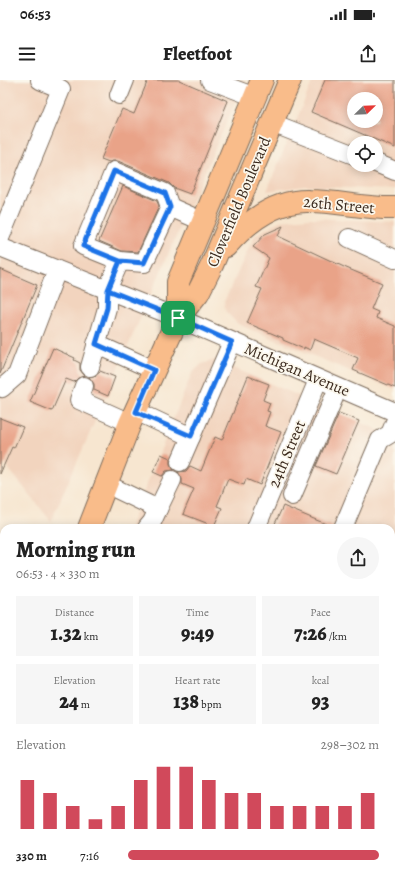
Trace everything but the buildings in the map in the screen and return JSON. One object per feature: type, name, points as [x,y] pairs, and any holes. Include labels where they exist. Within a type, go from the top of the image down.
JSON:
[{"type":"main road","name":"Cloverfield Boulevard","points":[[91,524],[133,417],[154,370],[178,318],[198,293],[212,265],[290,80]]},
{"type":"main road","name":"Cloverfield Boulevard","points":[[178,318],[178,282],[259,89]]},
{"type":"main road","name":"26th Street","points":[[212,265],[239,232],[268,210],[290,202],[309,200],[395,208]]},
{"type":"street","points":[[0,238],[61,89],[40,80]]},
{"type":"street","points":[[210,80],[259,89]]},
{"type":"street","points":[[272,123],[347,152]]},
{"type":"street","points":[[383,166],[395,171]]},
{"type":"street","points":[[114,171],[165,193],[170,207],[144,263],[120,261],[83,246],[114,171]]},
{"type":"street","points":[[170,207],[204,222]]},
{"type":"street","points":[[349,238],[395,259]]},
{"type":"street","name":"Michigan Avenue","points":[[0,247],[178,318],[318,380],[395,412]]},
{"type":"street","points":[[90,367],[107,308],[108,290],[120,261]]},
{"type":"street","points":[[0,387],[2,388],[17,375],[57,270]]},
{"type":"street","points":[[180,462],[232,342]]},
{"type":"street","points":[[96,344],[154,370]]},
{"type":"street","name":"24th Street","points":[[258,524],[318,380]]},
{"type":"street","points":[[84,386],[79,400],[191,436]]},
{"type":"street","points":[[292,496],[338,388]]},
{"type":"street","points":[[345,524],[380,440],[390,434],[395,422]]},
{"type":"street","points":[[286,457],[305,465]]},
{"type":"street","points":[[106,484],[155,522],[172,480]]},
{"type":"shaded area","points":[[0,80],[245,80],[51,521],[0,458]]},
{"type":"shaded area","points":[[313,80],[395,80],[395,190],[305,186],[267,191]]},
{"type":"shaded area","points":[[310,218],[395,222],[395,390],[238,324],[226,312],[224,302],[255,235],[280,221]]},
{"type":"shaded area","points":[[215,360],[395,437],[395,524],[131,524],[192,373],[202,364]]},
{"type":"route","points":[[178,318],[108,290],[120,261],[83,246],[114,171],[165,193],[170,207],[144,263],[120,261],[108,290],[107,308],[96,344],[154,370],[136,412],[191,436],[232,342],[178,318]]}]
